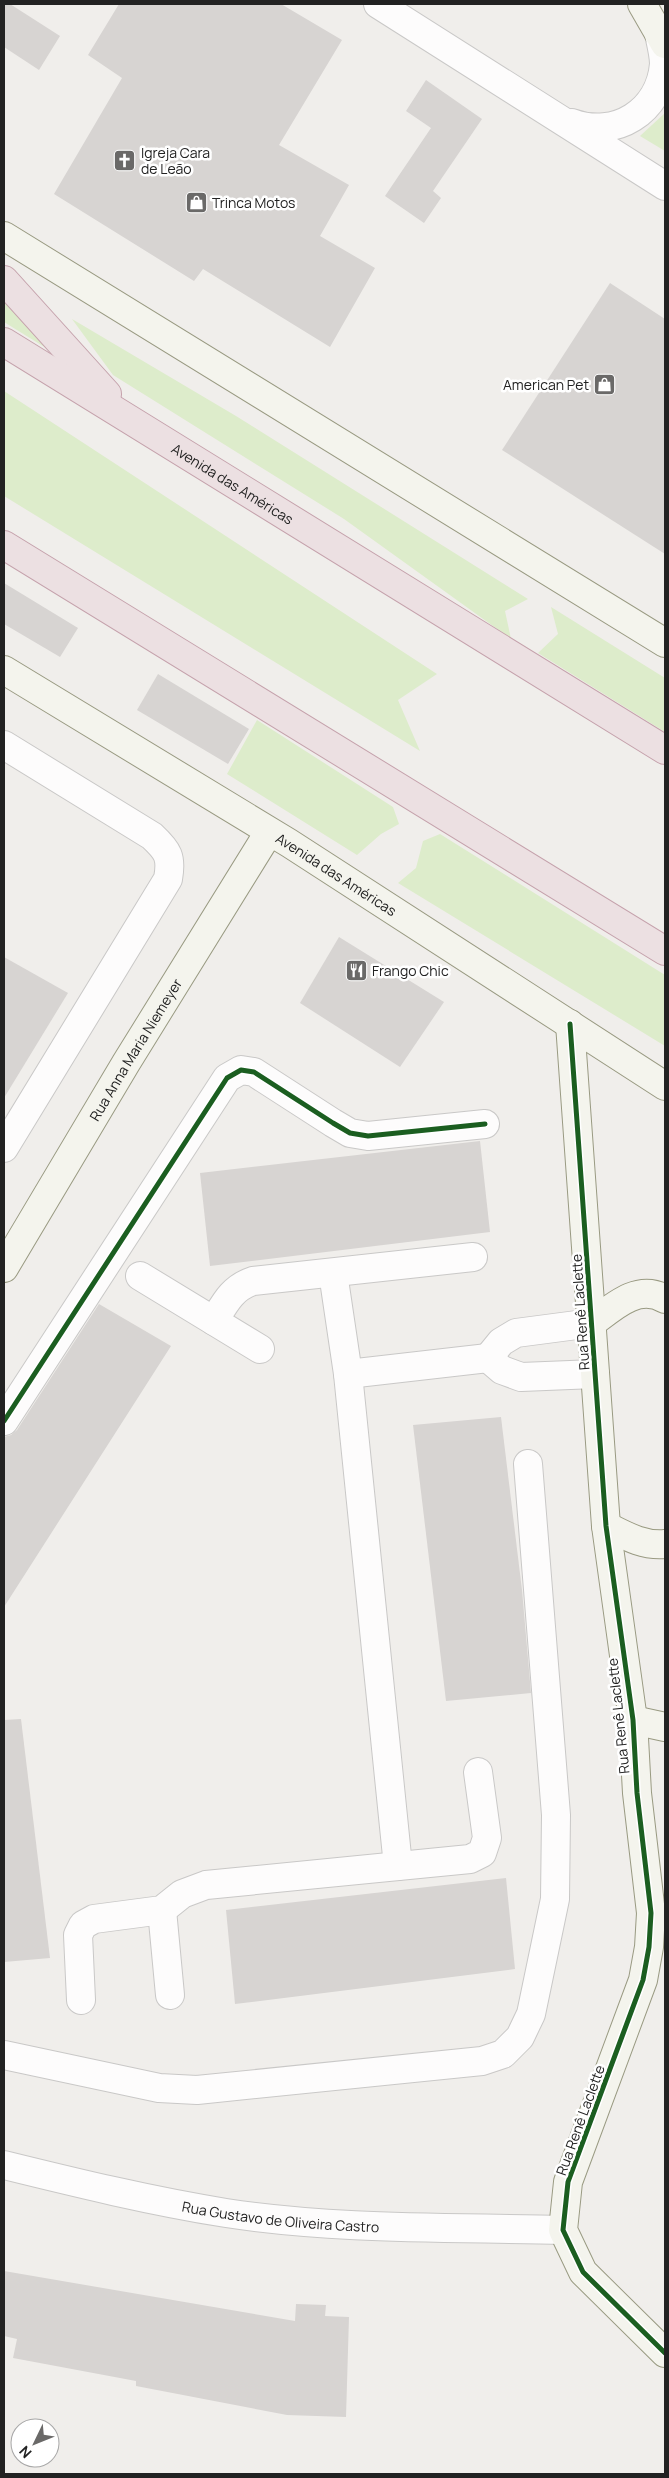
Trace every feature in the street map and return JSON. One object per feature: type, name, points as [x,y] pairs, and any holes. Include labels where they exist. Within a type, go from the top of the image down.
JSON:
[{"type":"highway","points":[[4,280],[128,418]]},
{"type":"highway","name":"Avenida das Américas","points":[[4,342],[665,750]]},
{"type":"highway","points":[[4,545],[665,951]]},
{"type":"street","points":[[378,4],[665,186]]},
{"type":"street","points":[[561,119],[588,129],[616,126],[640,113],[657,91],[664,64],[662,38],[642,4]]},
{"type":"street","points":[[4,236],[665,643]]},
{"type":"street","name":"Avenida das Américas","points":[[4,670],[269,832],[665,1086]]},
{"type":"street","points":[[4,745],[152,836],[164,847],[171,863],[168,879],[4,1148]]},
{"type":"street","name":"Rua Anna Maria Niemeyer","points":[[4,1268],[126,1063],[269,832]]},
{"type":"street","name":"Rua Renê Laclette","points":[[563,2230],[568,2182],[654,1978],[649,1947],[651,1913],[637,1793],[633,1720],[606,1526],[570,1024]]},
{"type":"street","points":[[4,1420],[227,1078],[241,1070],[254,1072],[350,1132],[368,1136],[485,1124]]},
{"type":"street","points":[[214,1321],[232,1293],[241,1285],[253,1281],[473,1257]]},
{"type":"street","points":[[333,1273],[348,1374],[398,1866]]},
{"type":"street","points":[[140,1276],[260,1349]]},
{"type":"street","points":[[348,1374],[488,1358],[501,1342],[516,1333],[592,1323],[622,1300],[641,1294],[665,1299]]},
{"type":"street","points":[[488,1358],[502,1370],[521,1377],[595,1374]]},
{"type":"street","points":[[4,2055],[159,2088],[197,2090],[482,2062],[502,2054],[520,2037],[531,2014],[555,1899],[556,1815],[528,1464]]},
{"type":"street","points":[[606,1526],[632,1540],[652,1545],[665,1544]]},
{"type":"street","points":[[633,1720],[665,1727]]},
{"type":"street","points":[[81,2000],[78,1935],[83,1925],[94,1919],[162,1910],[182,1894],[206,1885],[470,1859],[482,1853],[487,1838],[478,1772]]},
{"type":"street","points":[[162,1910],[170,1995]]},
{"type":"street","name":"Rua Gustavo de Oliveira Castro","points":[[4,2165],[116,2192],[227,2213],[337,2225],[563,2230]]},
{"type":"street","points":[[563,2230],[583,2272],[665,2353]]},
{"type":"green space","points":[[665,113],[665,151],[640,136]]},
{"type":"green space","points":[[4,300],[59,356],[4,322]]},
{"type":"green space","points":[[72,319],[236,416],[528,599],[505,611],[511,639],[344,519],[113,375]]},
{"type":"green space","points":[[4,391],[437,674],[398,700],[420,751],[4,496]]},
{"type":"green space","points":[[551,607],[665,678],[665,732],[538,653],[558,634]]},
{"type":"green space","points":[[257,720],[393,807],[399,824],[381,834],[357,855],[227,774]]},
{"type":"green space","points":[[440,834],[665,975],[665,1046],[398,883],[416,868],[423,841]]},
{"type":"building","points":[[4,4],[10,4],[60,36],[39,70],[4,47]]},
{"type":"building","points":[[119,4],[281,4],[342,40],[279,145],[349,185],[320,236],[375,268],[330,347],[203,269],[194,281],[54,194],[122,78],[88,55]]},
{"type":"building","points":[[426,80],[482,119],[433,191],[441,198],[424,223],[385,196],[431,128],[406,111]]},
{"type":"building","name":"American Pet","points":[[610,283],[665,319],[665,554],[502,450]]},
{"type":"building","points":[[4,583],[78,628],[60,657],[4,624]]},
{"type":"building","points":[[158,674],[249,729],[228,764],[137,710]]},
{"type":"building","name":"Frango Chic","points":[[339,937],[444,1002],[400,1067],[300,1003]]},
{"type":"building","points":[[4,957],[68,993],[4,1098]]},
{"type":"building","points":[[480,1141],[490,1232],[210,1266],[200,1173]]},
{"type":"building","points":[[99,1304],[171,1346],[4,1607],[4,1437],[11,1435],[17,1430]]},
{"type":"building","points":[[501,1417],[522,1590],[531,1693],[446,1701],[413,1425]]},
{"type":"building","points":[[21,1719],[50,1958],[4,1962],[4,1720]]},
{"type":"building","points":[[506,1878],[515,1969],[235,2004],[226,1910]]},
{"type":"building","points":[[4,2271],[295,2321],[296,2304],[326,2305],[325,2316],[349,2317],[346,2417],[287,2415],[136,2386],[136,2381],[13,2358],[17,2339],[4,2336]]},
{"type":"cycle path","points":[[570,1024],[606,1526],[633,1720],[637,1793],[651,1913],[649,1947],[643,1980],[568,2182],[563,2230],[583,2272],[665,2353]]},
{"type":"cycle path","points":[[4,1421],[227,1078],[241,1070],[254,1072],[350,1133],[368,1136],[485,1124]]},
{"type":"place","name":"Igreja Cara de Leão","points":[[125,160]]},
{"type":"place","name":"Trinca Motos","points":[[196,202]]},
{"type":"place","name":"American Pet","points":[[605,384]]},
{"type":"place","name":"Frango Chic","points":[[356,970]]}]
